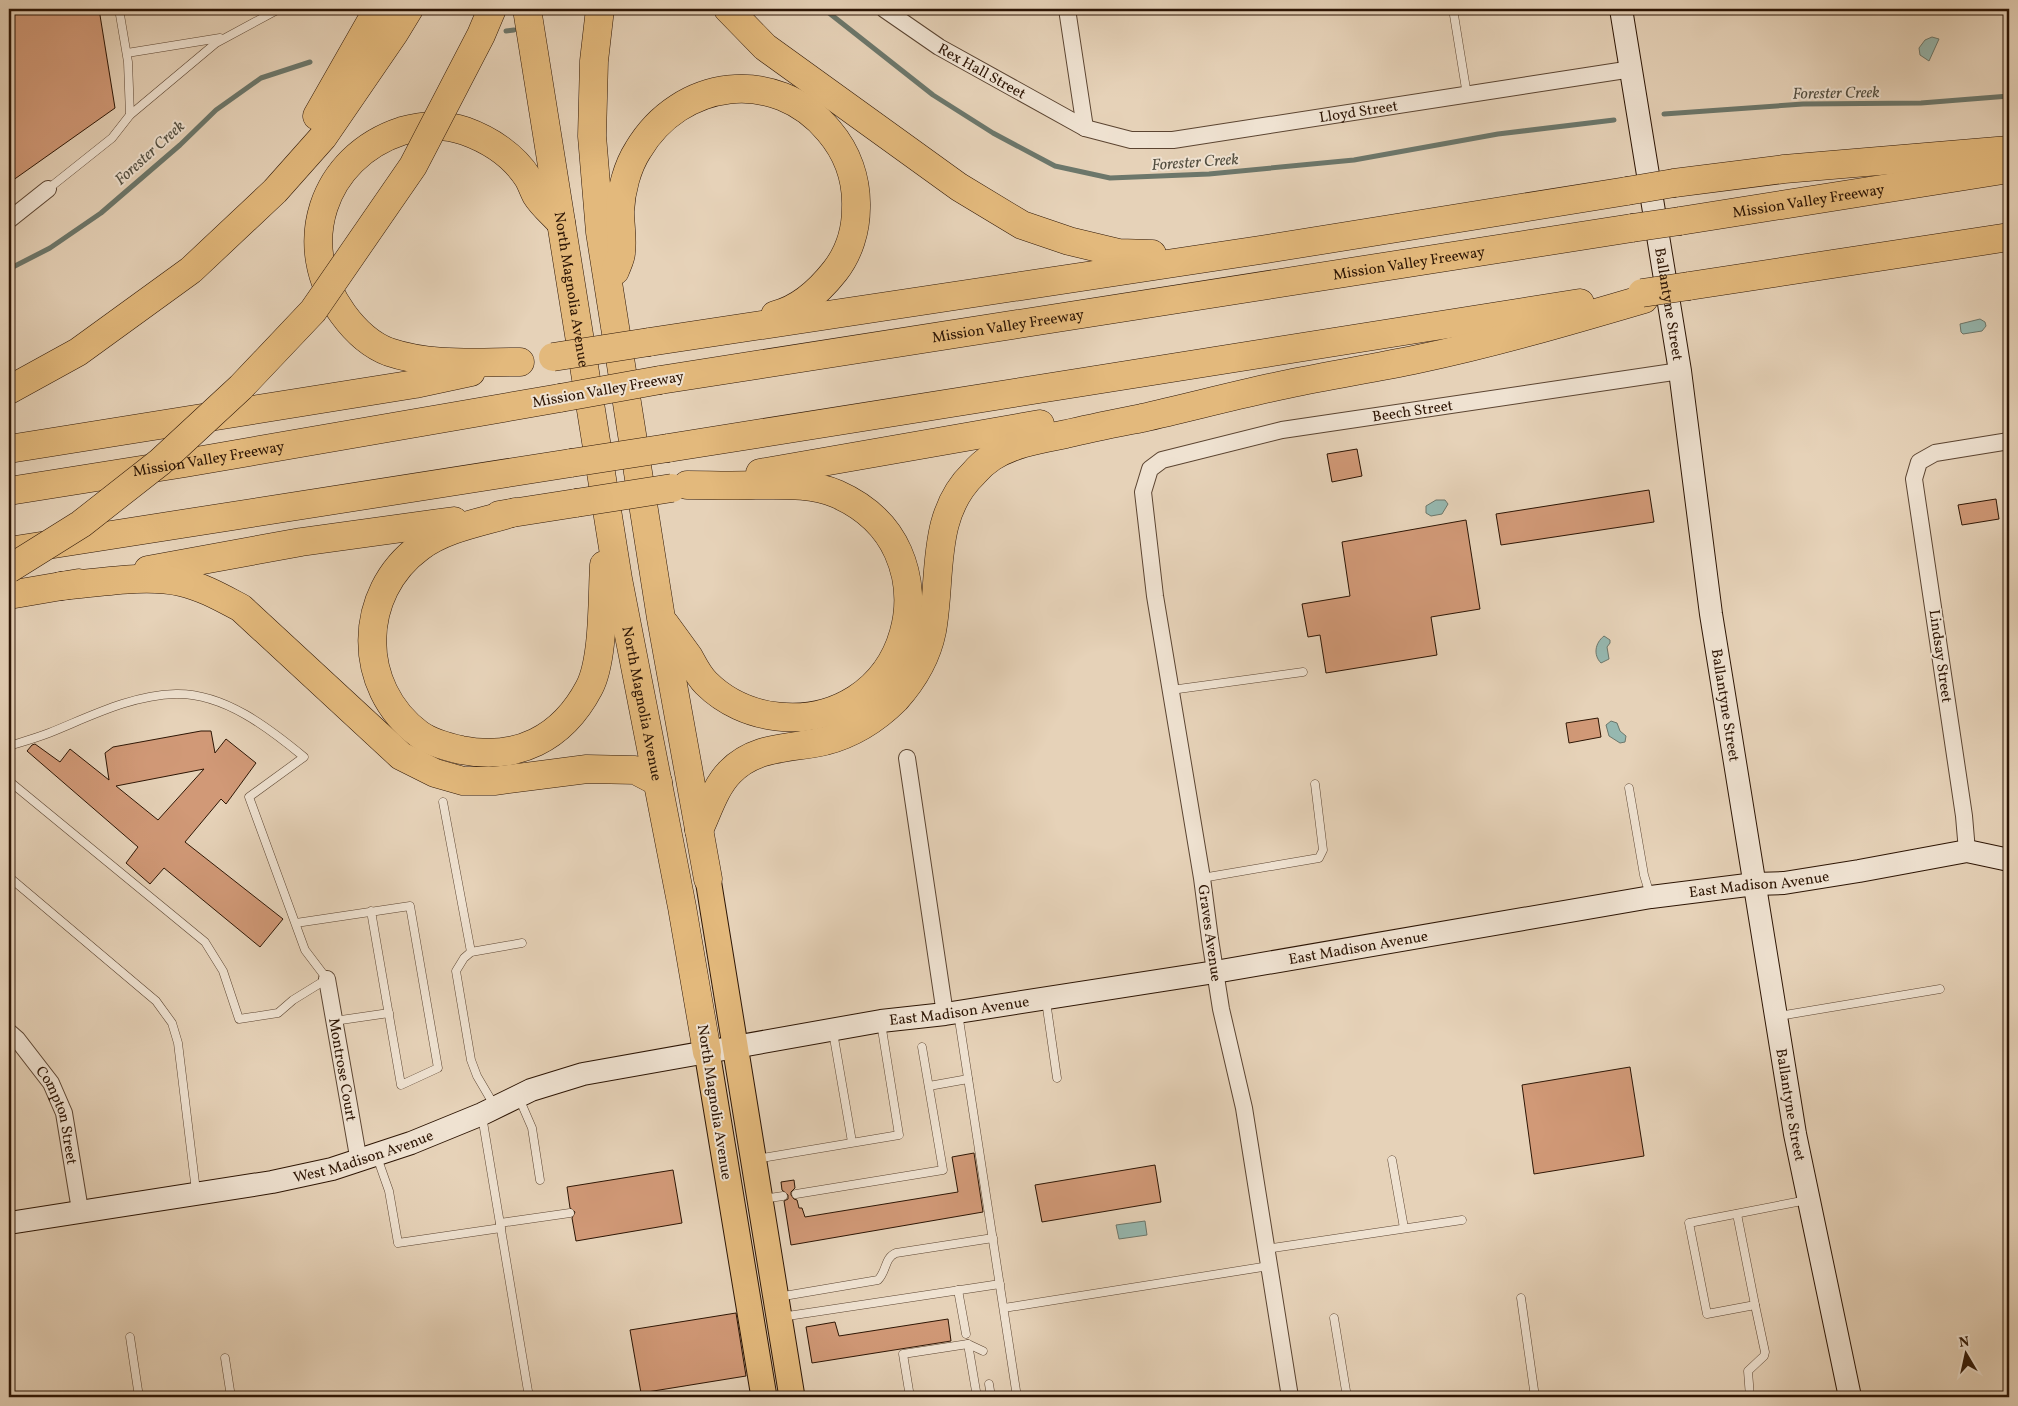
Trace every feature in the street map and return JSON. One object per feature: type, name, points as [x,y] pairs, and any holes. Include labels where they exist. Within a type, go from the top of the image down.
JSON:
[{"type":"highway","points":[[275,191],[378,9]]},
{"type":"highway","points":[[9,390],[78,352],[191,270],[275,191],[323,137],[409,9]]},
{"type":"highway","points":[[9,568],[81,524],[160,462],[241,387],[313,311],[413,166],[481,35],[492,9]]},
{"type":"highway","name":"North Magnolia Avenue","points":[[527,9],[607,516],[624,614],[682,907],[707,1052]]},
{"type":"highway","name":"North Magnolia Avenue","points":[[600,9],[594,61],[592,136],[596,194],[609,291],[661,618],[708,879]]},
{"type":"highway","points":[[728,9],[766,47],[959,187],[1022,225],[1069,241],[1119,253],[1159,255],[1260,250]]},
{"type":"highway","points":[[609,291],[621,253],[620,210],[625,180],[637,151],[652,128],[673,111],[701,95],[731,88],[758,90],[784,96],[802,106],[822,122],[838,142],[848,160],[857,196],[856,220],[850,244],[841,264],[826,284],[803,302],[784,313],[698,333]]},
{"type":"highway","points":[[520,362],[442,362],[414,358],[387,351],[368,341],[348,321],[325,283],[318,237],[320,215],[328,194],[340,174],[354,157],[369,146],[390,135],[407,130],[428,126],[446,126],[464,130],[481,138],[510,157],[527,177],[536,196],[561,223]]},
{"type":"highway","points":[[9,449],[415,384],[520,362],[698,333],[1260,250],[1674,183],[1784,169],[2009,150]]},
{"type":"highway","name":"Mission Valley Freeway","points":[[9,491],[195,462],[660,380],[2009,169]]},
{"type":"highway","points":[[9,551],[1643,296],[1689,286],[2009,238]]},
{"type":"highway","points":[[9,595],[301,542],[576,503],[1286,384],[1416,360],[1526,334],[1643,296]]},
{"type":"highway","points":[[699,830],[721,784],[731,770],[744,760],[763,751],[824,741],[844,735],[880,714],[908,685],[925,653],[932,631],[941,539],[945,519],[955,497],[971,475],[992,457],[1025,443],[1286,384]]},
{"type":"highway","points":[[661,618],[698,673],[706,683],[720,694],[752,712],[794,718],[836,708],[855,699],[872,686],[895,656],[908,619],[907,580],[895,545],[886,530],[855,503],[814,487],[784,485],[679,486]]},
{"type":"highway","points":[[516,512],[446,533],[421,546],[402,562],[386,583],[377,605],[372,624],[371,646],[373,661],[390,704],[404,721],[421,735],[450,748],[480,754],[506,752],[530,746],[556,731],[574,711],[590,686],[600,650],[607,516]]},
{"type":"highway","points":[[61,586],[159,580],[181,582],[212,592],[241,608],[401,756],[436,773],[463,781],[494,781],[587,769],[635,770],[658,782]]},
{"type":"main road","name":"North Magnolia Avenue","points":[[708,879],[754,1159],[772,1198],[778,1308],[792,1397]]},
{"type":"main road","name":"North Magnolia Avenue","points":[[707,1052],[764,1397]]},
{"type":"street","name":"Rex Hall Street","points":[[884,9],[939,47],[1085,128]]},
{"type":"street","points":[[1067,9],[1085,128]]},
{"type":"street","name":"Ballantyne Street","points":[[1621,9],[1680,370],[1711,614],[1795,1134],[1850,1397]]},
{"type":"street","name":"Lloyd Street","points":[[1085,128],[1131,140],[1173,140],[1632,69]]},
{"type":"street","points":[[9,220],[48,190]]},
{"type":"street","name":"Beech Street","points":[[1150,469],[1162,460],[1282,430],[1680,370]]},
{"type":"street","name":"Lindsay Street","points":[[1966,851],[1964,816],[1914,479],[1919,462],[1935,453],[2009,441]]},
{"type":"street","name":"Graves Avenue","points":[[1150,469],[1142,492],[1155,596],[1202,878],[1221,1010],[1244,1108],[1290,1397]]},
{"type":"street","points":[[906,758],[952,1013]]},
{"type":"street","name":"East Madison Avenue","points":[[707,1052],[881,1021],[952,1013],[1215,972],[1651,897],[1755,884],[1784,883],[1966,851],[2009,860]]},
{"type":"street","name":"Montrose Court","points":[[327,979],[334,1021],[368,1158]]},
{"type":"street","name":"Compton Street","points":[[9,1032],[17,1039],[51,1083],[64,1113],[80,1210]]},
{"type":"street","name":"West Madison Avenue","points":[[9,1223],[80,1210],[272,1182],[368,1158],[411,1143],[531,1090],[583,1074],[707,1052]]},
{"type":"lane","points":[[119,9],[127,53],[130,115]]},
{"type":"lane","points":[[48,190],[112,138],[130,115],[216,43],[280,9]]},
{"type":"lane","points":[[1453,9],[1467,95]]},
{"type":"lane","points":[[127,53],[227,37]]},
{"type":"lane","points":[[1171,690],[1303,672]]},
{"type":"lane","points":[[9,746],[47,734],[95,713],[152,697],[176,694],[221,703],[259,723],[304,757],[249,797],[305,950],[327,979],[293,1000],[278,1013],[239,1019],[223,971],[205,942],[9,781]]},
{"type":"lane","points":[[1202,878],[1319,858],[1323,850],[1315,784]]},
{"type":"lane","points":[[1629,788],[1644,874],[1651,897]]},
{"type":"lane","points":[[444,802],[471,952]]},
{"type":"lane","points":[[9,876],[156,1001],[172,1023],[178,1043],[196,1193]]},
{"type":"lane","points":[[296,923],[371,911],[410,906],[438,1068],[401,1084],[371,911]]},
{"type":"lane","points":[[522,943],[471,952],[456,971],[473,1068],[488,1110],[501,1226],[529,1397]]},
{"type":"lane","points":[[1777,1017],[1940,989]]},
{"type":"lane","points":[[1046,997],[1057,1078]]},
{"type":"lane","points":[[334,1021],[389,1013]]},
{"type":"lane","points":[[952,1013],[968,1079],[1017,1397]]},
{"type":"lane","points":[[754,1159],[899,1135],[881,1021]]},
{"type":"lane","points":[[833,1030],[852,1142]]},
{"type":"lane","points":[[796,1194],[943,1170],[922,1047]]},
{"type":"lane","points":[[928,1086],[968,1079]]},
{"type":"lane","points":[[518,1096],[532,1128],[540,1180]]},
{"type":"lane","points":[[368,1158],[389,1191],[398,1244],[570,1213]]},
{"type":"lane","points":[[1392,1160],[1404,1228]]},
{"type":"lane","points":[[1755,1305],[1707,1314],[1689,1223],[1809,1200]]},
{"type":"lane","points":[[1737,1214],[1765,1352],[1764,1356],[1748,1371],[1750,1397]]},
{"type":"lane","points":[[1266,1249],[1462,1220]]},
{"type":"lane","points":[[778,1308],[878,1280],[882,1276],[888,1258],[896,1253],[993,1238]]},
{"type":"lane","points":[[1004,1308],[1269,1266]]},
{"type":"lane","points":[[778,1308],[1000,1284]]},
{"type":"lane","points":[[958,1290],[966,1334]]},
{"type":"lane","points":[[1521,1298],[1535,1397]]},
{"type":"lane","points":[[1334,1318],[1347,1397]]},
{"type":"lane","points":[[130,1337],[139,1397]]},
{"type":"lane","points":[[910,1397],[903,1354],[968,1344],[983,1351]]},
{"type":"lane","points":[[968,1344],[977,1397]]},
{"type":"lane","points":[[225,1358],[231,1397]]},
{"type":"lane","points":[[989,1384],[991,1397]]},
{"type":"water","points":[[1932,37],[1939,39],[1929,61],[1920,55],[1919,48],[1925,40]]},
{"type":"water","points":[[1980,319],[1985,322],[1986,326],[1982,331],[1963,334],[1961,332],[1960,324]]},
{"type":"water","points":[[1436,500],[1445,500],[1448,504],[1442,514],[1431,516],[1426,513],[1426,506]]},
{"type":"water","points":[[1604,636],[1610,640],[1607,647],[1609,659],[1601,663],[1598,660],[1596,649]]},
{"type":"water","points":[[1611,721],[1617,723],[1620,731],[1626,736],[1625,742],[1620,743],[1609,736],[1606,725]]},
{"type":"water","points":[[1145,1221],[1147,1235],[1119,1239],[1116,1225]]},
{"type":"building","points":[[9,9],[99,9],[115,108],[9,183]]},
{"type":"building","points":[[1357,449],[1362,476],[1332,482],[1327,454]]},
{"type":"building","points":[[1649,490],[1654,522],[1501,545],[1496,514]]},
{"type":"building","points":[[1996,499],[1999,519],[1962,525],[1958,505]]},
{"type":"building","points":[[1466,520],[1480,609],[1431,617],[1437,655],[1326,673],[1320,635],[1308,637],[1302,604],[1350,596],[1342,542]]},
{"type":"building","points":[[1598,718],[1601,737],[1569,743],[1566,723]]},
{"type":"building","points":[[201,731],[211,731],[215,753],[226,739],[256,763],[226,804],[221,799],[185,842],[283,919],[260,947],[164,868],[150,884],[126,863],[138,847],[27,751],[35,744],[60,762],[70,749],[109,780],[105,753],[113,747]],"holes":[[[204,769],[158,820],[116,786]]]},
{"type":"building","points":[[1630,1067],[1644,1156],[1534,1174],[1522,1085]]},
{"type":"building","points":[[974,1153],[983,1212],[791,1245],[784,1201],[788,1199],[788,1195],[782,1190],[781,1182],[794,1180],[795,1188],[791,1195],[797,1200],[799,1208],[802,1208],[805,1217],[958,1192],[952,1157]]},
{"type":"building","points":[[1155,1165],[1161,1202],[1042,1222],[1035,1185]]},
{"type":"building","points":[[673,1170],[682,1223],[576,1241],[572,1218],[575,1212],[570,1208],[567,1187]]},
{"type":"building","points":[[736,1313],[746,1376],[641,1393],[630,1330]]},
{"type":"building","points":[[948,1319],[951,1341],[812,1363],[806,1327],[835,1322],[839,1336]]},
{"type":"waterway","name":"Forester Creek","points":[[619,12],[638,9]]},
{"type":"waterway","name":"Forester Creek","points":[[824,9],[933,95],[993,133],[1055,166],[1110,178],[1209,174],[1354,160],[1498,134],[1614,120]]},
{"type":"waterway","name":"Forester Creek","points":[[506,31],[514,30]]},
{"type":"waterway","name":"Forester Creek","points":[[9,269],[50,248],[101,213],[180,145],[216,110],[261,78],[310,62]]},
{"type":"waterway","name":"Forester Creek","points":[[1664,114],[1803,104],[1921,103],[2009,96]]}]
